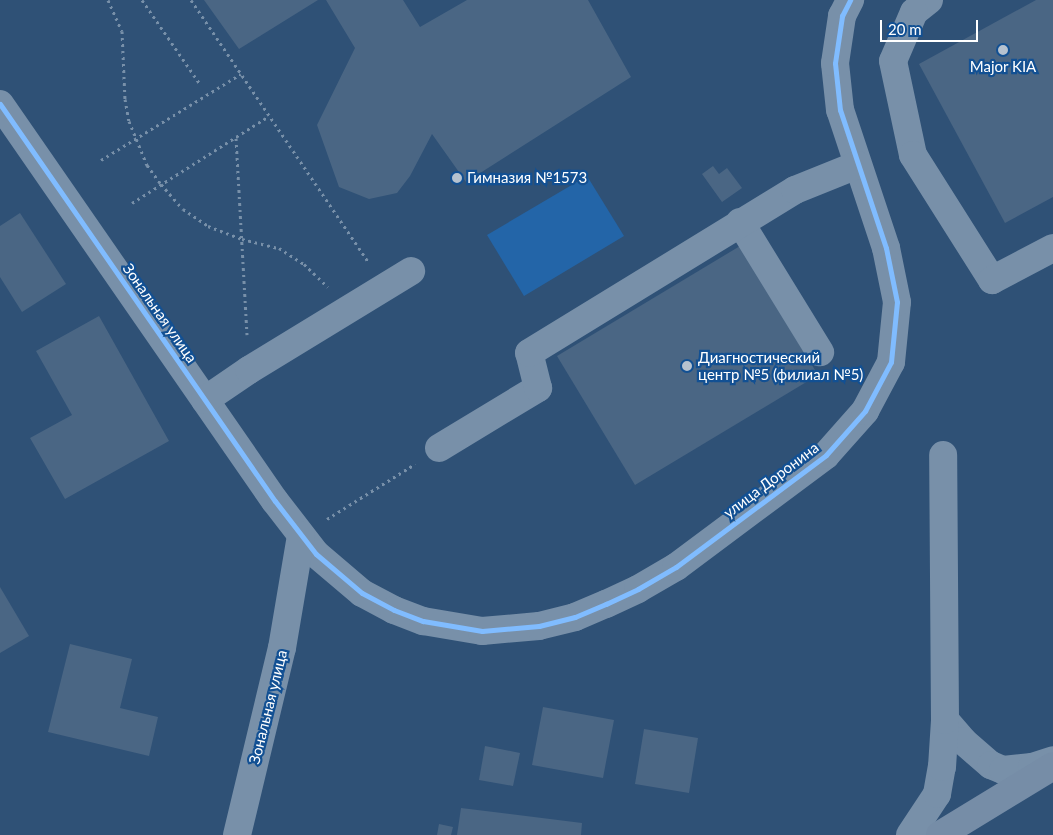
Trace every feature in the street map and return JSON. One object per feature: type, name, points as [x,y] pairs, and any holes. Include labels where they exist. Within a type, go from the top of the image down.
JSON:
[{"type":"main road","points":[[940,835],[1053,766]]},
{"type":"street","name":"улица Доронина","points":[[301,536],[316,554],[362,592],[422,621],[482,631],[539,626],[575,617],[638,589],[676,566],[826,455],[865,411],[891,362],[897,302],[886,248],[840,110],[835,63],[842,16],[850,0]]},
{"type":"street","points":[[929,0],[914,12],[894,61],[913,155],[992,280],[1053,248]]},
{"type":"street","name":"Зональная улица","points":[[0,104],[301,536],[282,648],[236,835]]},
{"type":"street","points":[[440,448],[538,388],[529,353],[795,190],[857,165]]},
{"type":"street","points":[[740,222],[820,352]]},
{"type":"street","points":[[205,400],[249,370],[410,271]]},
{"type":"street","points":[[910,835],[937,794],[942,767],[945,720],[943,455]]},
{"type":"street","points":[[945,720],[963,741],[990,765],[1003,770],[1032,767],[1053,760]]},
{"type":"path","points":[[108,0],[122,31],[125,98],[135,138],[147,165],[161,184],[182,209],[208,226],[242,239],[279,248],[304,264],[325,284],[347,311]]},
{"type":"path","points":[[142,0],[200,84]]},
{"type":"path","points":[[191,0],[385,286]]},
{"type":"path","points":[[101,160],[241,74]]},
{"type":"path","points":[[132,203],[269,116]]},
{"type":"path","points":[[236,138],[249,370]]},
{"type":"path","points":[[301,536],[440,448]]},
{"type":"shaded area","points":[[587,176],[624,236],[524,296],[487,235]]},
{"type":"building","points":[[204,0],[318,0],[239,49]]},
{"type":"building","points":[[326,0],[403,0],[420,27],[467,0],[588,0],[631,77],[466,182],[432,134],[410,176],[397,193],[369,199],[339,187],[317,125],[355,48]]},
{"type":"building","points":[[1036,0],[1053,0],[1053,197],[1005,223],[919,64]]},
{"type":"building","points":[[713,166],[719,174],[727,168],[742,188],[722,202],[702,174]]},
{"type":"building","points":[[20,213],[66,284],[22,312],[0,277],[0,226]]},
{"type":"building","name":"Диагностический центр №5 (филиал №5)","points":[[740,246],[818,375],[635,485],[557,356]]},
{"type":"building","points":[[99,316],[169,441],[65,499],[30,438],[72,415],[36,351]]},
{"type":"building","points":[[0,587],[29,636],[0,653]]},
{"type":"building","points":[[70,644],[132,659],[120,708],[158,717],[149,756],[48,732]]},
{"type":"building","points":[[543,707],[614,720],[603,778],[532,765]]},
{"type":"building","points":[[644,729],[698,738],[689,793],[635,784]]},
{"type":"building","points":[[485,746],[520,753],[513,786],[479,780]]},
{"type":"building","points":[[461,808],[582,823],[581,835],[457,835]]},
{"type":"building","points":[[439,824],[453,827],[451,835],[437,835]]},
{"type":"cycle path","points":[[0,104],[275,501],[316,554],[362,593],[394,610],[423,621],[482,631],[539,626],[575,617],[606,604],[638,589],[676,567],[826,455],[865,411],[891,362],[897,302],[886,248],[840,110],[835,63],[842,16],[850,0]]},
{"type":"place","name":"Major KIA","points":[[1003,50]]},
{"type":"place","name":"Гимназия №1573","points":[[457,178]]},
{"type":"place","name":"Диагностический центр №5 (филиал №5)","points":[[687,366]]}]
